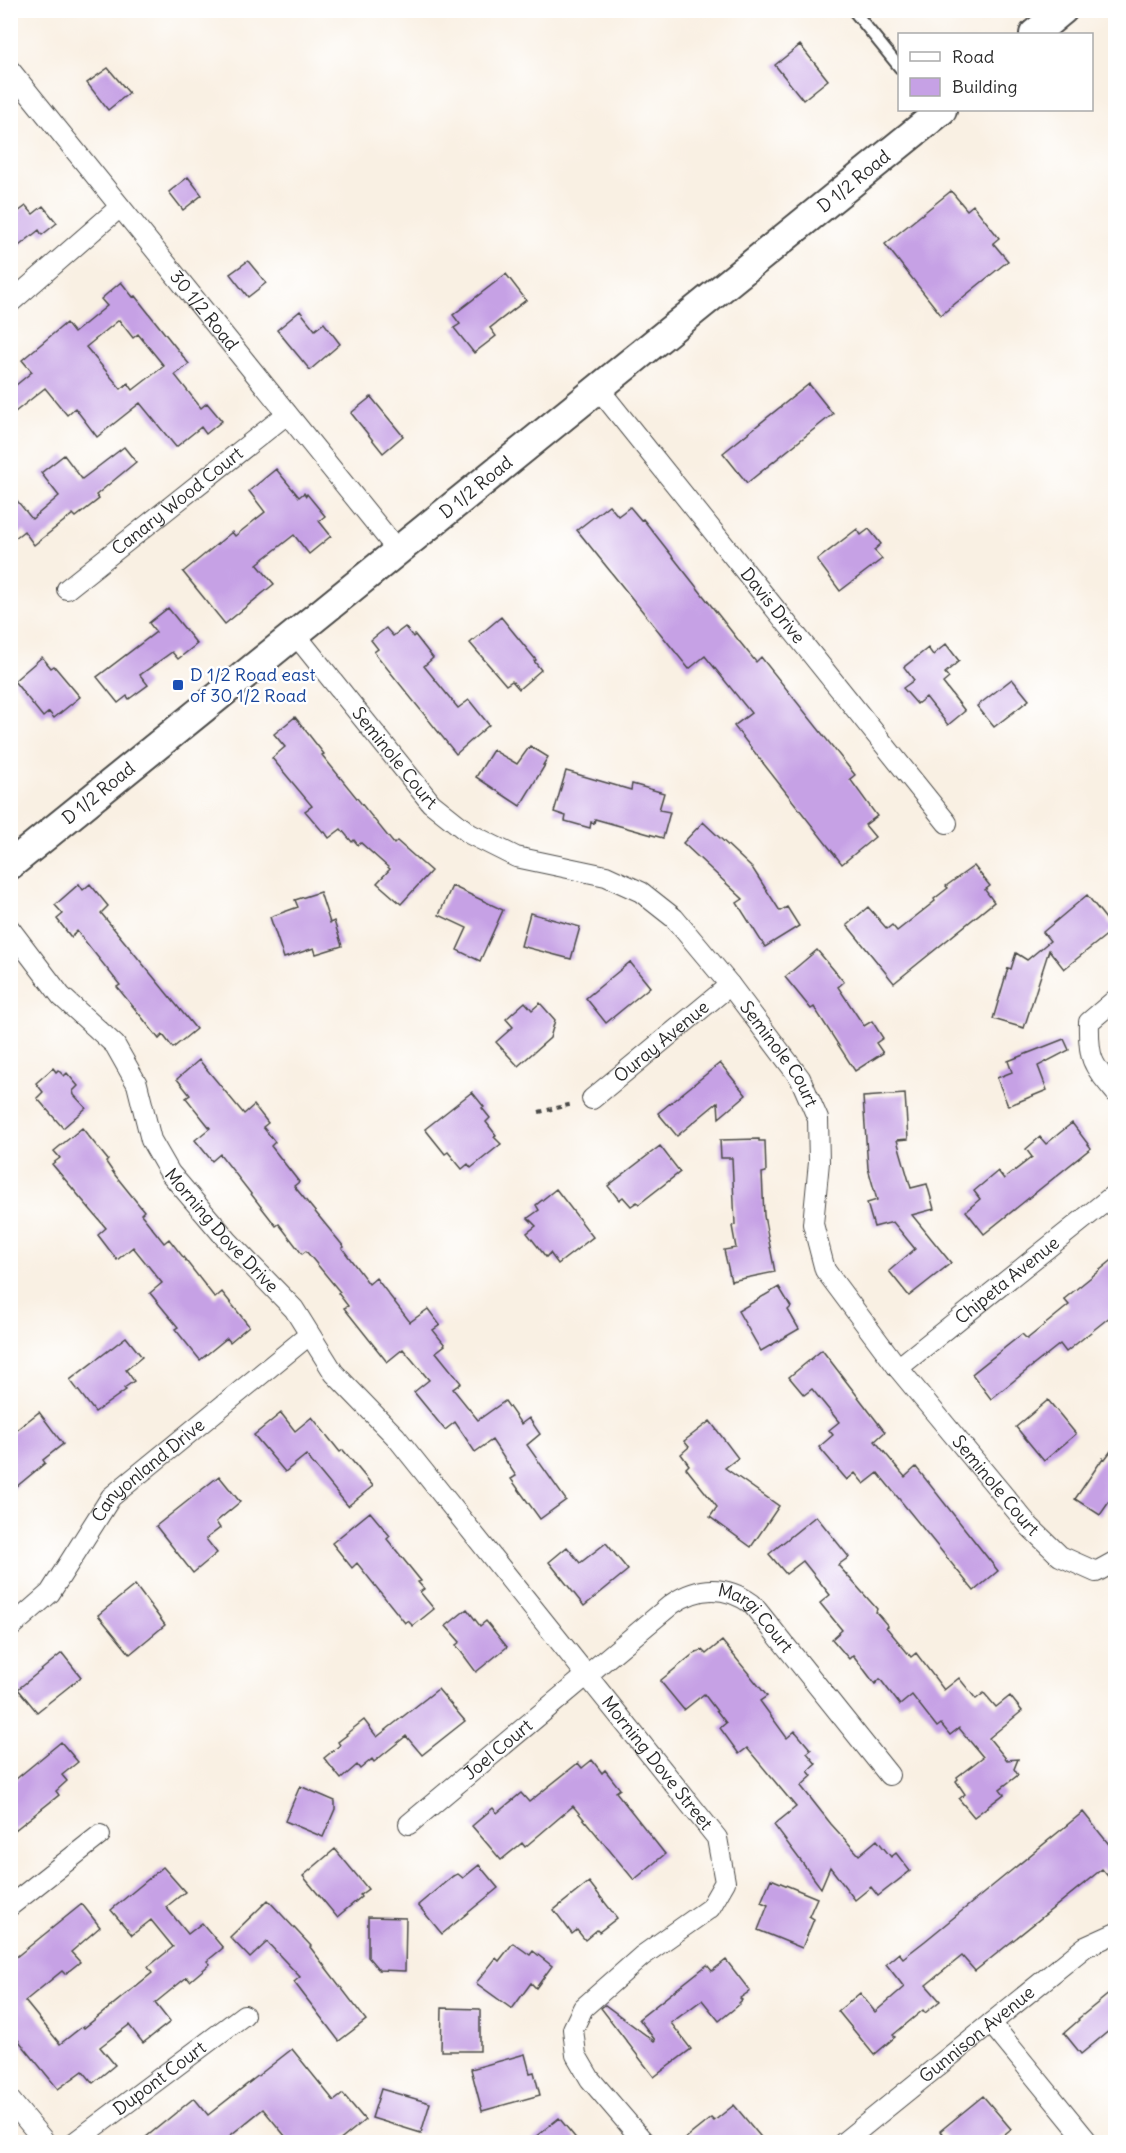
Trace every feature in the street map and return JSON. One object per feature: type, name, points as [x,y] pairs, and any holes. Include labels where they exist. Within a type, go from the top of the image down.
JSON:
[{"type":"main road","points":[[1035,33],[1063,10]]},
{"type":"main road","name":"D 1/2 Road","points":[[10,865],[937,111]]},
{"type":"street","name":"30 1/2 Road","points":[[10,70],[398,551]]},
{"type":"street","points":[[10,303],[120,207]]},
{"type":"street","name":"Davis Drive","points":[[598,388],[947,823]]},
{"type":"street","name":"Canary Wood Court","points":[[67,588],[287,414]]},
{"type":"street","name":"Seminole Court","points":[[295,634],[431,803],[470,834],[516,857],[606,876],[641,892],[674,918],[730,985],[800,1078],[818,1119],[819,1162],[813,1224],[825,1270],[898,1368],[1029,1526],[1060,1556],[1096,1572],[1116,1561]]},
{"type":"street","name":"Morning Dove Drive","points":[[10,929],[61,996],[115,1045],[136,1084],[151,1140],[170,1173],[228,1241],[294,1308],[334,1373],[396,1437],[460,1518]]},
{"type":"street","name":"Ouray Avenue","points":[[592,1099],[730,985]]},
{"type":"street","points":[[1116,999],[1089,1022],[1088,1047],[1095,1067],[1116,1093]]},
{"type":"street","name":"Chipeta Avenue","points":[[898,1368],[1116,1193]]},
{"type":"street","name":"Canyonland Drive","points":[[10,1628],[50,1593],[111,1497],[309,1335]]},
{"type":"street","name":"Morning Dove Street","points":[[460,1518],[717,1838],[725,1882],[710,1908],[642,1956],[583,2008],[573,2029],[576,2055],[585,2071],[644,2142]]},
{"type":"street","name":"Margi Court","points":[[586,1676],[672,1604],[685,1596],[708,1589],[731,1592],[752,1604],[889,1775]]},
{"type":"street","name":"Joel Court","points":[[409,1824],[586,1676]]},
{"type":"street","points":[[10,1906],[100,1835]]},
{"type":"street","name":"Gunnison Avenue","points":[[844,2142],[1085,1947],[1116,1933]]},
{"type":"street","name":"Dupont Court","points":[[75,2142],[244,2015]]},
{"type":"street","points":[[991,2022],[1088,2142]]},
{"type":"street","points":[[10,2100],[45,2142]]},
{"type":"lane","points":[[853,10],[898,66]]},
{"type":"building","points":[[800,45],[828,80],[803,100],[775,65]]},
{"type":"building","points":[[108,68],[129,93],[108,110],[87,83]]},
{"type":"building","points":[[188,177],[202,195],[183,210],[169,192]]},
{"type":"building","points":[[951,191],[967,210],[973,205],[999,238],[993,243],[1008,261],[941,315],[885,244]]},
{"type":"building","points":[[26,206],[33,214],[43,206],[57,223],[42,235],[39,230],[10,253],[10,218]]},
{"type":"building","points":[[248,261],[266,283],[248,297],[230,274]]},
{"type":"building","points":[[506,274],[526,300],[490,328],[496,336],[474,353],[454,328],[460,324],[453,315]]},
{"type":"building","points":[[121,282],[133,297],[135,296],[189,364],[175,375],[201,408],[207,403],[222,421],[206,434],[201,427],[176,447],[140,403],[97,437],[75,408],[67,415],[45,388],[10,416],[10,390],[32,372],[22,360],[66,323],[74,333],[107,306],[101,299]],"holes":[[[119,320],[133,338],[138,334],[164,366],[133,390],[128,383],[121,389],[86,347]]]},
{"type":"building","points":[[300,311],[315,330],[324,323],[340,344],[310,370],[277,330]]},
{"type":"building","points":[[809,384],[833,414],[747,483],[723,453]]},
{"type":"building","points":[[371,397],[403,436],[383,453],[351,413]]},
{"type":"building","points":[[124,447],[136,462],[96,495],[99,499],[76,517],[73,514],[34,545],[24,531],[10,542],[10,492],[32,519],[59,496],[41,473],[64,455],[82,479]]},
{"type":"building","points":[[276,469],[299,497],[304,493],[306,496],[307,494],[325,516],[319,521],[331,536],[309,554],[294,535],[257,564],[274,584],[225,624],[183,572],[232,532],[235,536],[265,512],[249,491]]},
{"type":"building","points":[[609,505],[618,516],[630,507],[641,520],[643,519],[756,662],[761,657],[855,775],[850,779],[877,816],[865,825],[875,837],[842,864],[734,726],[751,713],[705,656],[689,669],[577,530]]},
{"type":"building","points":[[857,529],[861,535],[869,529],[881,544],[874,550],[882,559],[840,591],[817,560]]},
{"type":"building","points":[[168,608],[197,644],[178,659],[172,652],[140,675],[148,685],[129,699],[127,696],[118,703],[97,677],[156,632],[149,623]]},
{"type":"building","points":[[501,617],[536,660],[534,661],[541,670],[519,689],[512,681],[506,685],[470,643]]},
{"type":"building","points":[[405,627],[413,637],[415,635],[433,658],[424,666],[458,708],[469,700],[489,725],[456,754],[374,652],[378,649],[371,640],[386,628],[393,636]]},
{"type":"building","points":[[946,644],[959,661],[945,673],[949,678],[943,683],[965,711],[948,725],[926,697],[917,704],[903,688],[914,680],[904,667],[928,648],[933,655]]},
{"type":"building","points":[[42,657],[51,668],[54,666],[80,697],[54,718],[49,712],[43,717],[14,681]]},
{"type":"building","points":[[1012,679],[1029,700],[994,727],[977,706]]},
{"type":"building","points":[[295,717],[324,754],[322,755],[394,844],[397,841],[431,871],[401,904],[377,883],[390,869],[361,843],[358,845],[354,840],[352,842],[341,829],[329,838],[305,811],[312,806],[272,758],[285,747],[274,734]]},
{"type":"building","points":[[530,746],[548,757],[520,806],[476,777],[493,750],[517,764]]},
{"type":"building","points":[[566,771],[631,790],[632,784],[664,793],[659,810],[670,812],[663,838],[595,819],[594,823],[591,822],[590,828],[565,821],[566,816],[554,812]]},
{"type":"building","points":[[703,822],[753,869],[780,911],[787,907],[799,926],[765,947],[737,903],[743,899],[683,843]]},
{"type":"building","points":[[974,866],[990,886],[985,890],[994,902],[894,983],[847,925],[868,907],[887,929],[892,925],[897,931],[935,901],[934,899],[948,888],[946,886]]},
{"type":"building","points":[[79,884],[83,890],[90,884],[108,906],[101,913],[196,1029],[173,1048],[163,1035],[159,1039],[117,987],[120,985],[77,931],[71,937],[57,919],[63,914],[55,905]]},
{"type":"building","points":[[452,886],[503,910],[480,961],[457,950],[467,928],[439,915]]},
{"type":"building","points":[[320,892],[330,923],[334,921],[342,946],[316,954],[314,948],[284,958],[270,917],[298,907],[295,900]]},
{"type":"building","points":[[1087,895],[1114,929],[1064,969],[1049,950],[1024,1028],[993,1019],[1008,968],[1011,969],[1016,953],[1027,960],[1050,941],[1043,932]]},
{"type":"building","points":[[530,913],[580,927],[571,959],[521,946]]},
{"type":"building","points":[[817,950],[844,982],[838,987],[864,1026],[872,1021],[883,1038],[876,1043],[883,1053],[855,1071],[814,1007],[811,1009],[785,977]]},
{"type":"building","points":[[630,962],[650,987],[606,1023],[586,998]]},
{"type":"building","points":[[525,1002],[532,1010],[540,1003],[555,1020],[550,1038],[518,1066],[496,1042],[513,1027],[506,1019]]},
{"type":"building","points":[[1064,1039],[1069,1050],[1038,1066],[1047,1090],[1008,1106],[997,1078],[1012,1072],[1008,1061]]},
{"type":"building","points":[[199,1060],[244,1114],[254,1105],[268,1123],[263,1127],[275,1142],[271,1146],[299,1182],[294,1186],[344,1247],[342,1248],[369,1284],[376,1278],[410,1322],[428,1309],[440,1325],[433,1330],[445,1345],[436,1352],[461,1383],[453,1389],[478,1420],[505,1401],[521,1424],[529,1418],[540,1434],[527,1445],[566,1500],[540,1519],[511,1479],[516,1476],[492,1440],[475,1452],[455,1422],[445,1430],[414,1392],[429,1380],[403,1349],[387,1362],[344,1308],[348,1306],[338,1293],[340,1292],[306,1251],[302,1254],[279,1224],[276,1226],[220,1154],[212,1161],[195,1140],[210,1128],[186,1098],[190,1095],[177,1079]]},
{"type":"building","points":[[720,1063],[746,1095],[719,1118],[718,1102],[677,1136],[658,1113]]},
{"type":"building","points":[[53,1068],[64,1076],[67,1073],[78,1086],[73,1091],[74,1095],[86,1108],[63,1128],[37,1098],[43,1092],[36,1083]]},
{"type":"building","points":[[472,1092],[484,1107],[482,1108],[490,1118],[486,1122],[496,1135],[494,1137],[501,1144],[471,1168],[468,1164],[462,1169],[448,1152],[445,1154],[425,1129]]},
{"type":"building","points":[[905,1094],[908,1139],[897,1140],[911,1188],[927,1184],[934,1209],[912,1215],[951,1263],[909,1296],[889,1271],[915,1249],[893,1222],[874,1227],[867,1203],[877,1200],[868,1168],[863,1097]]},
{"type":"building","points":[[1072,1123],[1091,1148],[984,1234],[966,1211],[980,1199],[974,1191],[998,1171],[1004,1179],[1032,1157],[1026,1149],[1040,1137],[1046,1144]]},
{"type":"building","points":[[82,1128],[108,1160],[106,1162],[115,1175],[144,1211],[141,1214],[164,1243],[169,1239],[215,1298],[222,1292],[249,1326],[230,1342],[227,1338],[200,1360],[175,1329],[178,1327],[150,1293],[162,1283],[133,1247],[117,1260],[98,1235],[106,1228],[52,1164],[60,1158],[54,1151]]},
{"type":"building","points":[[759,1139],[759,1141],[765,1141],[766,1172],[762,1173],[764,1216],[775,1272],[731,1281],[724,1250],[736,1248],[732,1226],[735,1225],[732,1158],[721,1158],[720,1140]]},
{"type":"building","points":[[660,1146],[680,1172],[639,1204],[637,1202],[631,1206],[623,1197],[619,1200],[608,1186]]},
{"type":"building","points":[[556,1189],[593,1237],[558,1264],[550,1253],[546,1257],[527,1233],[536,1226],[528,1218],[539,1210],[536,1205]]},
{"type":"building","points":[[1116,1257],[1116,1312],[1066,1352],[1060,1344],[991,1399],[972,1374],[1022,1334],[1027,1339],[1069,1305],[1064,1299]]},
{"type":"building","points":[[779,1287],[791,1307],[788,1310],[799,1329],[761,1351],[738,1311]]},
{"type":"building","points":[[126,1337],[142,1357],[126,1370],[134,1381],[124,1388],[126,1390],[95,1412],[70,1380]]},
{"type":"building","points":[[822,1350],[885,1432],[875,1441],[905,1477],[916,1467],[998,1571],[974,1591],[878,1473],[864,1484],[855,1473],[847,1480],[819,1447],[833,1435],[829,1430],[839,1422],[812,1389],[804,1395],[789,1377]]},
{"type":"building","points":[[1048,1400],[1076,1434],[1044,1461],[1016,1427]]},
{"type":"building","points":[[39,1412],[63,1444],[43,1460],[45,1463],[10,1492],[10,1435]]},
{"type":"building","points":[[281,1413],[295,1431],[312,1417],[340,1452],[343,1450],[373,1486],[348,1506],[306,1455],[285,1472],[254,1435]]},
{"type":"building","points":[[710,1421],[738,1458],[725,1468],[779,1506],[751,1547],[710,1517],[717,1507],[686,1468],[689,1465],[681,1454],[689,1447],[684,1441]]},
{"type":"building","points":[[1116,1444],[1116,1492],[1100,1515],[1075,1499],[1103,1458],[1105,1459]]},
{"type":"building","points":[[219,1476],[240,1502],[216,1522],[220,1528],[206,1539],[217,1553],[193,1573],[156,1526]]},
{"type":"building","points":[[370,1512],[390,1536],[387,1539],[421,1581],[418,1582],[424,1589],[420,1592],[434,1609],[413,1626],[408,1621],[405,1623],[357,1563],[352,1568],[332,1543]]},
{"type":"building","points":[[816,1516],[849,1557],[838,1565],[877,1609],[876,1612],[888,1626],[886,1627],[911,1657],[916,1653],[944,1690],[959,1678],[976,1699],[984,1693],[996,1707],[1010,1696],[1022,1711],[989,1738],[1007,1760],[1018,1759],[1014,1769],[1018,1775],[1000,1789],[1004,1794],[974,1817],[959,1799],[965,1794],[956,1781],[957,1777],[983,1757],[959,1728],[950,1735],[941,1724],[937,1727],[912,1695],[900,1705],[880,1679],[875,1684],[853,1655],[849,1659],[832,1639],[842,1630],[820,1603],[830,1595],[803,1561],[786,1574],[769,1554]]},
{"type":"building","points":[[606,1543],[628,1570],[584,1606],[549,1562],[567,1547],[580,1563]]},
{"type":"building","points":[[135,1585],[165,1625],[130,1654],[98,1615]]},
{"type":"building","points":[[467,1609],[480,1626],[486,1621],[507,1647],[476,1672],[456,1645],[460,1642],[446,1626]]},
{"type":"building","points":[[722,1641],[767,1696],[760,1701],[787,1738],[795,1731],[811,1750],[807,1753],[816,1764],[808,1771],[812,1776],[801,1786],[831,1824],[859,1855],[877,1840],[891,1857],[896,1853],[910,1871],[878,1896],[871,1887],[855,1900],[830,1867],[821,1888],[774,1825],[796,1807],[747,1748],[739,1754],[720,1728],[726,1723],[704,1694],[684,1710],[661,1682],[696,1652],[702,1650],[706,1654]]},
{"type":"building","points":[[62,1653],[81,1677],[37,1712],[18,1689]]},
{"type":"building","points":[[438,1689],[465,1721],[422,1755],[406,1736],[374,1762],[372,1759],[360,1769],[357,1765],[341,1779],[324,1758],[340,1745],[338,1742],[346,1734],[364,1720],[377,1737]]},
{"type":"building","points":[[61,1742],[78,1762],[62,1775],[67,1781],[56,1791],[59,1795],[10,1834],[10,1784]]},
{"type":"building","points":[[592,1760],[602,1773],[605,1770],[620,1789],[616,1792],[665,1854],[634,1880],[573,1806],[525,1847],[522,1843],[501,1860],[472,1826],[493,1808],[497,1813],[521,1793],[529,1802],[578,1763],[582,1768]]},
{"type":"building","points":[[300,1786],[335,1801],[335,1809],[323,1837],[285,1821]]},
{"type":"building","points":[[1083,1812],[1116,1853],[1116,1886],[1102,1869],[975,1971],[962,1956],[926,1985],[940,2001],[925,2013],[923,2010],[893,2035],[895,2037],[874,2055],[838,2011],[860,1993],[875,2012],[904,1987],[886,1964],[899,1953],[903,1958]]},
{"type":"building","points":[[335,1849],[368,1889],[337,1917],[303,1876]]},
{"type":"building","points":[[479,1865],[498,1888],[442,1934],[418,1905],[453,1876],[458,1874],[463,1878]]},
{"type":"building","points":[[163,1867],[185,1892],[166,1907],[188,1934],[202,1923],[223,1948],[207,1961],[210,1964],[190,1981],[187,1977],[155,2003],[170,2022],[143,2043],[129,2025],[100,2047],[115,2065],[93,2083],[83,2071],[58,2089],[10,2030],[10,1962],[82,1904],[100,1927],[71,1952],[80,1962],[65,1974],[62,1971],[25,2001],[60,2044],[83,2026],[84,2028],[152,1973],[148,1967],[173,1947],[151,1920],[132,1935],[111,1910]]},
{"type":"building","points":[[771,1879],[817,1898],[809,1916],[814,1919],[802,1948],[758,1930],[768,1905],[761,1902]]},
{"type":"building","points":[[589,1882],[617,1918],[585,1940],[577,1930],[572,1934],[554,1910]]},
{"type":"building","points":[[268,1900],[311,1946],[366,2020],[339,2041],[294,1982],[300,1977],[267,1942],[250,1958],[230,1937]]},
{"type":"building","points":[[368,1917],[406,1918],[405,1971],[379,1970],[368,1957]]},
{"type":"building","points":[[513,1943],[530,1955],[533,1951],[552,1966],[536,1988],[531,1983],[512,2009],[476,1983],[496,1958],[499,1961]]},
{"type":"building","points":[[726,1960],[750,1991],[740,1998],[742,2000],[740,2004],[719,2021],[702,2000],[671,2023],[691,2049],[654,2077],[601,2008],[605,2005],[654,2041],[639,2019],[707,1965],[712,1971]]},
{"type":"building","points":[[1116,1988],[1116,2025],[1081,2054],[1064,2033]]},
{"type":"building","points":[[442,2008],[480,2009],[480,2051],[441,2051]]},
{"type":"building","points":[[292,2049],[334,2101],[343,2094],[365,2120],[338,2142],[290,2142],[263,2109],[222,2142],[140,2142],[194,2098],[208,2115]]},
{"type":"building","points":[[525,2054],[530,2073],[534,2072],[540,2095],[482,2111],[471,2069]]},
{"type":"building","points":[[381,2089],[430,2103],[421,2133],[372,2118]]},
{"type":"building","points":[[983,2096],[1011,2129],[995,2142],[950,2142],[940,2131]]},
{"type":"building","points":[[734,2105],[765,2142],[681,2142],[711,2118],[714,2121]]},
{"type":"building","points":[[559,2118],[579,2142],[529,2142]]},
{"type":"place","name":"D 1/2 Road east of 30 1/2 Road","points":[[178,685]]}]
